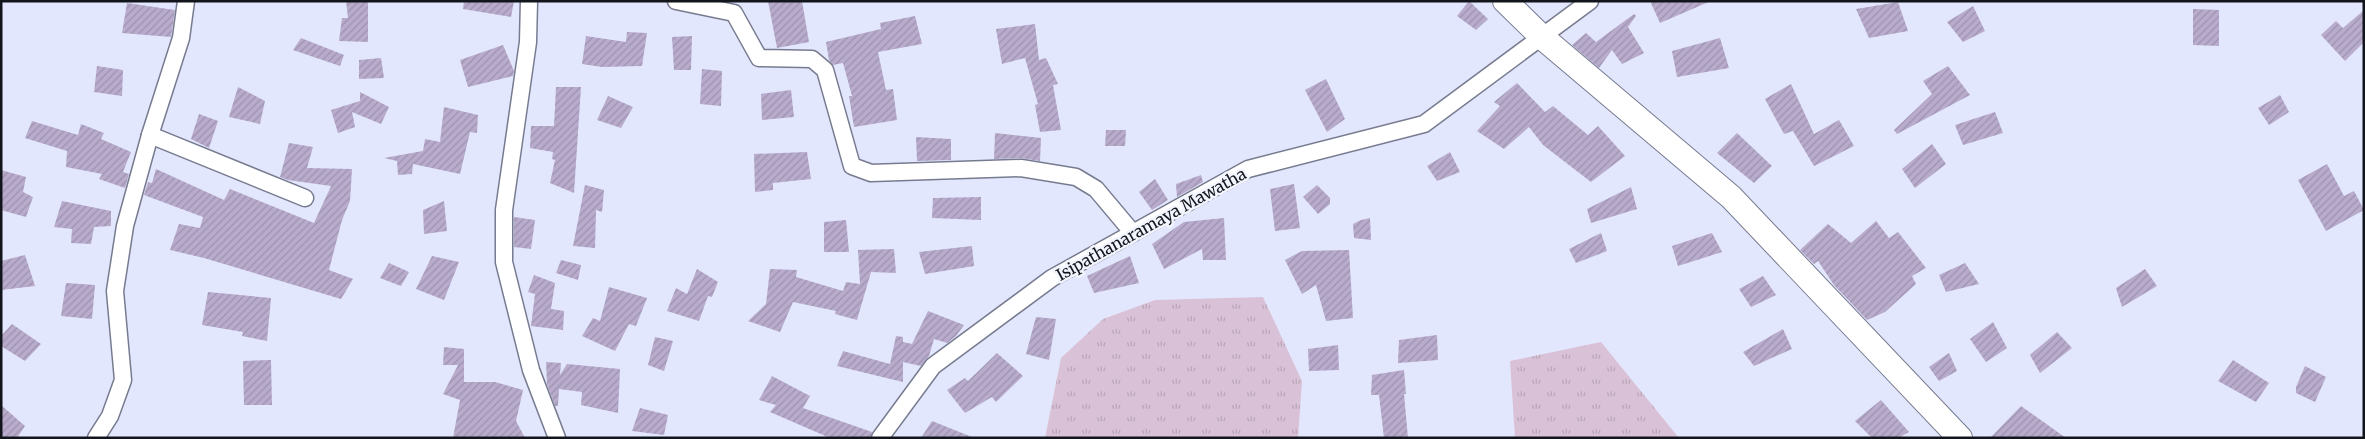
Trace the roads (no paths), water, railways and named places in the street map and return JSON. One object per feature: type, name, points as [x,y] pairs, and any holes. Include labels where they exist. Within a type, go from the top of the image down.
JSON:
[{"type":"street","points":[[96,438],[110,416],[123,380],[115,292],[125,226],[150,135],[182,38],[186,1]]},
{"type":"street","points":[[529,1],[528,42],[504,210],[504,262],[531,370],[557,438]]},
{"type":"street","points":[[676,1],[734,12],[759,58],[812,59],[825,70],[852,166],[871,173],[1021,168],[1076,177],[1096,189],[1133,233]]},
{"type":"street","points":[[1505,1],[1543,38],[1732,197],[1960,438]]},
{"type":"street","name":"Isipathanaramaya Mawatha","points":[[880,438],[933,366],[1052,278],[1248,170],[1424,124],[1543,38],[1590,1]]},
{"type":"street","points":[[150,135],[306,198]]}]
